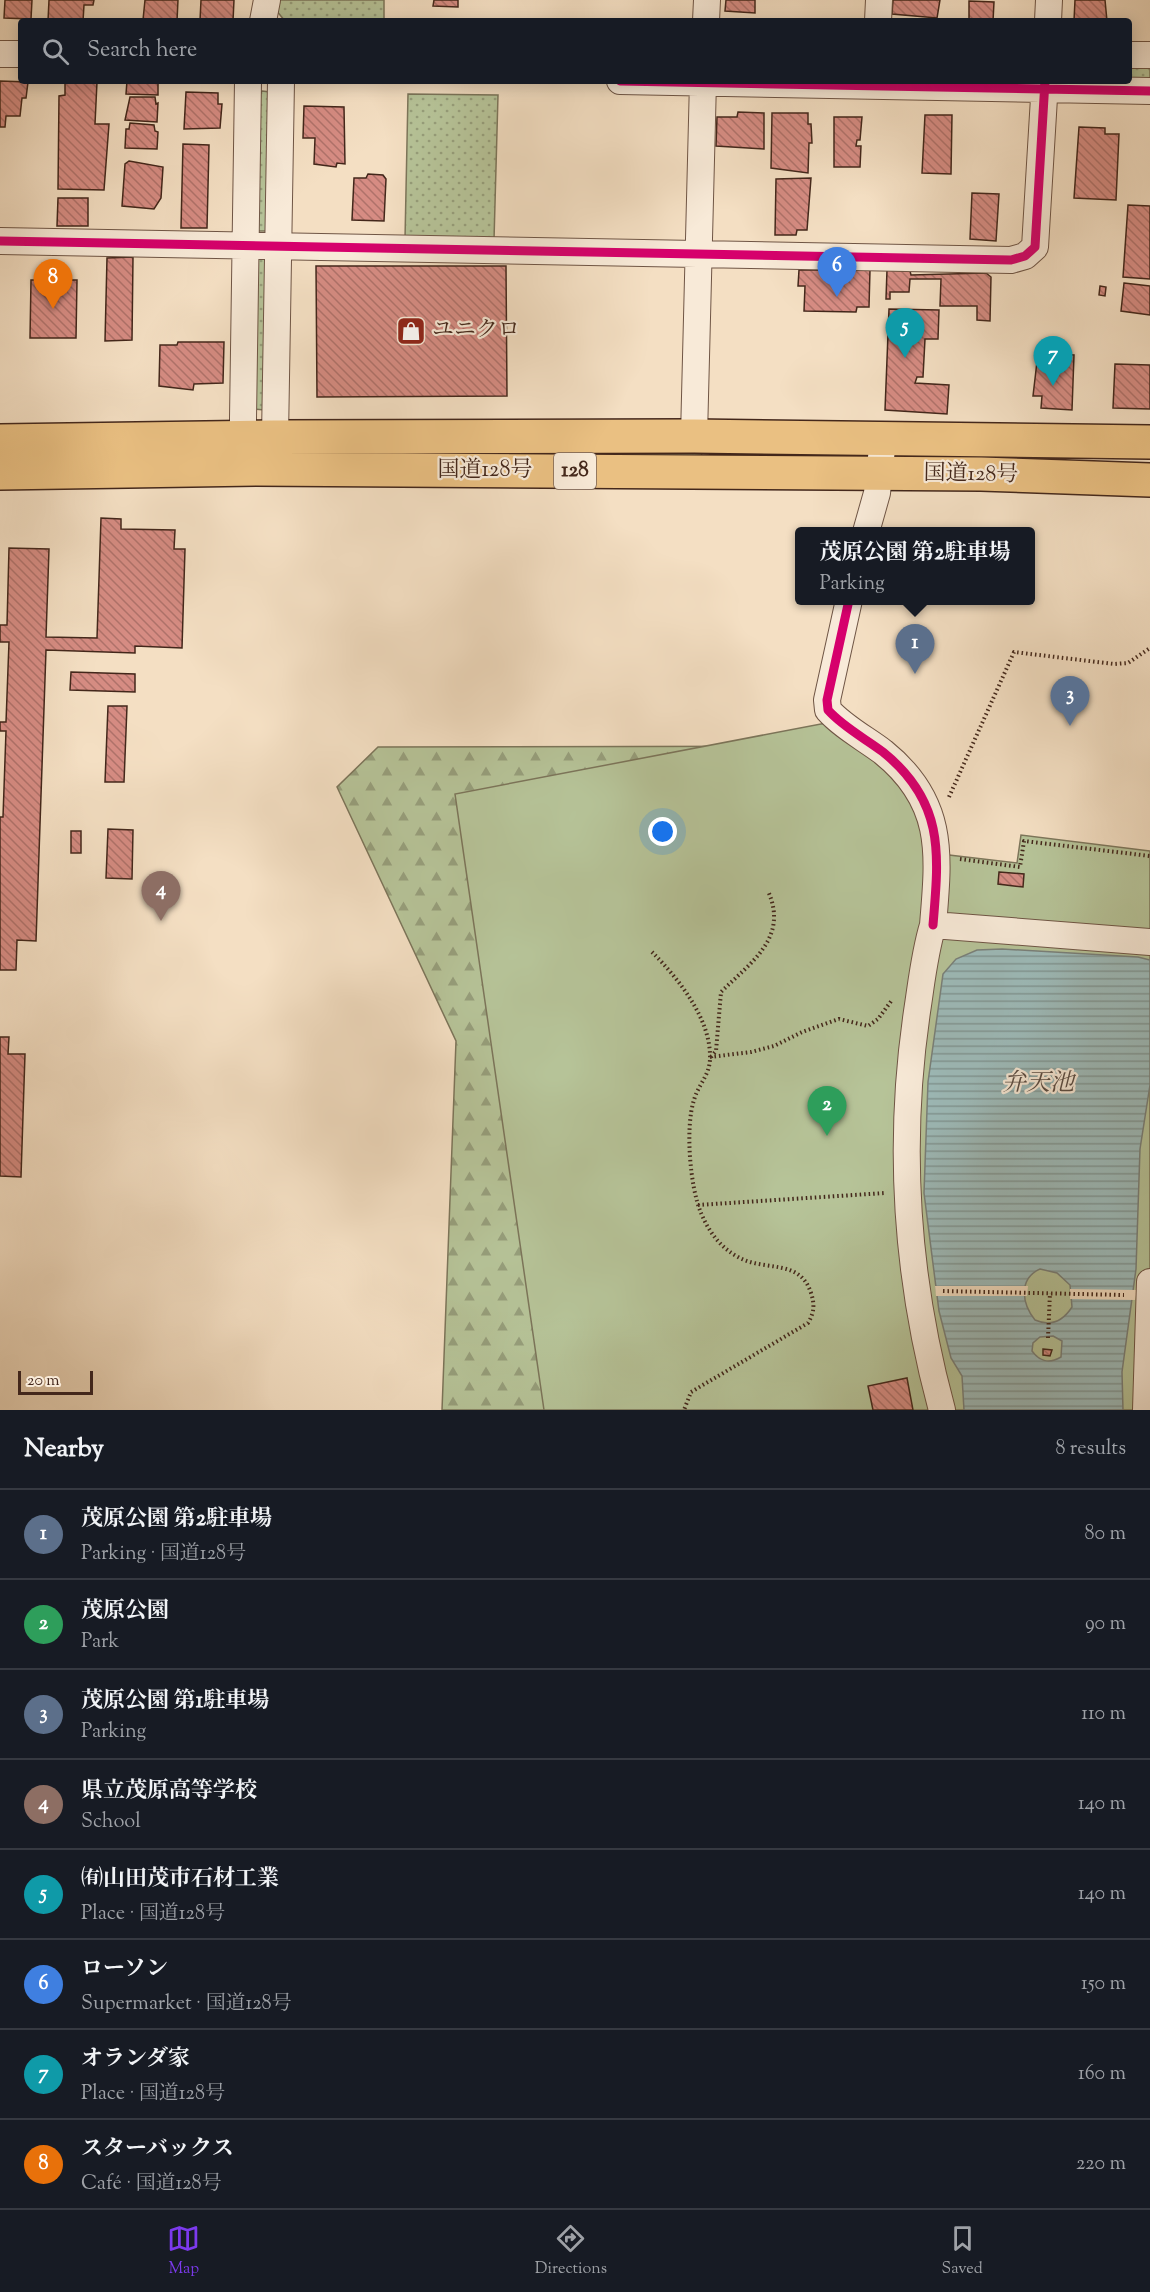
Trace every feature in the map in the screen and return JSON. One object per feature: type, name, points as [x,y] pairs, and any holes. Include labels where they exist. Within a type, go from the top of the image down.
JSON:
[{"type":"highway","name":"国道128号","points":[[0,441],[243,437],[694,436],[1150,442]]},
{"type":"highway","name":"国道128号","points":[[0,473],[256,469],[981,474],[1150,480]]},
{"type":"street","points":[[706,18],[707,0]]},
{"type":"street","points":[[878,18],[879,0]]},
{"type":"street","points":[[1048,18],[1049,0]]},
{"type":"street","points":[[0,54],[18,54]]},
{"type":"street","points":[[1132,55],[1150,55]]},
{"type":"street","points":[[248,84],[243,437],[256,469]]},
{"type":"street","points":[[256,469],[275,437],[281,84]]},
{"type":"street","points":[[694,436],[703,84]]},
{"type":"street","points":[[931,84],[1045,85],[1150,91]]},
{"type":"street","points":[[0,241],[1011,260],[1025,256],[1035,247],[1045,85]]},
{"type":"street","points":[[867,527],[879,474],[883,440]]},
{"type":"street","points":[[848,605],[827,700],[828,710],[885,754],[904,772],[920,793],[931,818],[938,850],[933,925],[921,982],[907,1098],[907,1192],[917,1304],[942,1410]]},
{"type":"street","points":[[933,925],[1150,942]]},
{"type":"street","points":[[1146,1410],[1150,1288]]},
{"type":"path","points":[[948,799],[1014,652],[1114,664],[1128,663],[1150,648]]},
{"type":"path","points":[[952,858],[1020,867],[1024,842],[1150,856]]},
{"type":"path","points":[[710,1057],[716,1051],[721,992],[760,955],[775,923],[774,904],[768,891]]},
{"type":"path","points":[[652,952],[672,972],[700,1016],[710,1057],[707,1076],[693,1101],[691,1118],[692,1194],[697,1205],[716,1239],[726,1249],[741,1258],[791,1269],[802,1276],[814,1302],[813,1314],[800,1329],[690,1392],[684,1410]]},
{"type":"path","points":[[710,1057],[751,1052],[774,1046],[802,1032],[839,1019],[868,1026],[878,1019],[904,983],[909,980],[921,982]]},
{"type":"path","points":[[697,1205],[907,1192]]},
{"type":"path","points":[[933,1291],[1069,1293],[1150,1288]]},
{"type":"path","points":[[1048,1338],[1050,1293]]},
{"type":"green space","points":[[275,0],[384,0],[384,18],[282,18],[275,9]]},
{"type":"green space","points":[[1132,66],[1150,66],[1150,82],[1132,81]]},
{"type":"green space","points":[[262,91],[270,92],[267,231],[257,231],[258,95]]},
{"type":"green space","points":[[408,94],[498,95],[494,240],[405,239]]},
{"type":"green space","points":[[266,255],[264,410],[254,409],[255,258]]},
{"type":"green space","points":[[703,451],[701,456],[586,455],[582,452]]},
{"type":"green space","points":[[826,723],[881,760],[912,795],[932,853],[1017,863],[1021,835],[1150,851],[1150,1410],[544,1410],[455,794]]},
{"type":"green space","points":[[829,746],[679,1410],[442,1410],[456,1041],[337,787],[378,747]]},
{"type":"water","name":"弁天池","points":[[1002,949],[1138,957],[1150,960],[1150,1085],[1140,1149],[1136,1269],[1122,1372],[1123,1410],[964,1410],[962,1376],[951,1358],[939,1311],[924,1193],[928,1082],[943,974],[956,959],[977,950]],"holes":[[[1040,1269],[1057,1273],[1070,1285],[1072,1307],[1065,1316],[1051,1323],[1035,1320],[1025,1299],[1025,1285],[1033,1273]],[[1053,1336],[1062,1341],[1061,1357],[1053,1361],[1038,1358],[1032,1351],[1033,1343],[1040,1337]]]},
{"type":"pier","points":[[935,1286],[1028,1286],[1027,1296],[936,1296]]},
{"type":"pier","points":[[1070,1289],[1137,1290],[1135,1300],[1070,1299]]},
{"type":"building","points":[[5,0],[32,0],[31,18],[4,18]]},
{"type":"building","points":[[49,0],[94,0],[93,5],[84,5],[83,18],[48,18]]},
{"type":"building","points":[[145,0],[178,0],[177,18],[143,18]]},
{"type":"building","points":[[201,0],[234,0],[233,18],[200,18]]},
{"type":"building","points":[[434,0],[458,0],[458,7],[433,6]]},
{"type":"building","points":[[726,0],[755,0],[755,13],[725,11]]},
{"type":"building","points":[[893,0],[940,0],[937,18],[892,14]]},
{"type":"building","points":[[1075,0],[1105,0],[1107,18],[1074,18]]},
{"type":"building","points":[[969,1],[994,2],[993,18],[969,18]]},
{"type":"building","points":[[0,81],[28,84],[26,98],[22,98],[20,116],[6,116],[5,127],[0,127]]},
{"type":"building","points":[[65,84],[97,84],[95,124],[109,124],[104,190],[58,189],[59,96],[65,95]]},
{"type":"building","points":[[127,84],[158,84],[158,95],[126,94]]},
{"type":"building","points":[[186,92],[218,93],[218,104],[222,104],[220,128],[184,129]]},
{"type":"building","points":[[130,97],[155,97],[156,104],[158,103],[157,122],[125,120]]},
{"type":"building","points":[[304,106],[344,107],[345,164],[337,163],[336,167],[314,164],[315,138],[303,138]]},
{"type":"building","points":[[738,112],[764,113],[764,149],[716,146],[717,117],[737,117]]},
{"type":"building","points":[[772,113],[808,113],[812,143],[809,143],[808,173],[771,168]]},
{"type":"building","points":[[925,115],[952,115],[951,174],[922,173]]},
{"type":"building","points":[[834,117],[862,117],[860,140],[857,140],[856,146],[861,146],[860,167],[834,167]]},
{"type":"building","points":[[130,123],[154,125],[155,131],[158,132],[157,149],[125,148],[126,129],[129,129]]},
{"type":"building","points":[[1079,127],[1105,128],[1105,134],[1119,134],[1116,200],[1074,198]]},
{"type":"building","points":[[183,144],[209,145],[207,228],[181,228]]},
{"type":"building","points":[[129,161],[163,167],[161,198],[154,209],[122,206],[125,164]]},
{"type":"building","points":[[368,174],[383,175],[386,179],[384,221],[352,220],[354,178],[366,178]]},
{"type":"building","points":[[811,178],[807,230],[797,230],[796,235],[775,235],[776,179]]},
{"type":"building","points":[[972,193],[999,194],[996,241],[970,239]]},
{"type":"building","points":[[58,198],[88,198],[88,226],[57,226]]},
{"type":"building","points":[[1128,205],[1150,206],[1150,279],[1123,277]]},
{"type":"building","points":[[133,257],[132,340],[105,341],[107,258]]},
{"type":"building","name":"ユニクロ","points":[[316,266],[506,266],[507,396],[317,397]]},
{"type":"building","points":[[799,270],[870,270],[869,307],[857,307],[856,312],[804,311],[805,286],[798,286]]},
{"type":"building","points":[[887,270],[910,271],[911,275],[986,273],[991,277],[990,321],[977,320],[977,306],[940,306],[941,279],[910,279],[909,292],[890,292],[890,299],[886,299]]},
{"type":"building","points":[[31,280],[77,280],[76,338],[30,338]]},
{"type":"building","points":[[1124,283],[1150,286],[1150,315],[1121,311]]},
{"type":"building","points":[[1100,286],[1106,287],[1105,296],[1099,295]]},
{"type":"building","points":[[889,309],[939,310],[938,339],[925,339],[923,377],[917,377],[915,383],[949,385],[947,414],[885,410]]},
{"type":"building","points":[[178,342],[224,342],[223,383],[194,384],[193,390],[159,386],[160,345],[177,345]]},
{"type":"building","points":[[1038,353],[1074,355],[1072,410],[1041,408],[1042,396],[1033,396]]},
{"type":"building","points":[[1115,364],[1150,365],[1150,409],[1113,408]]},
{"type":"building","points":[[101,518],[121,519],[121,529],[175,530],[174,549],[185,549],[182,648],[135,646],[135,653],[46,650],[36,941],[17,940],[16,970],[0,970],[0,817],[3,817],[6,731],[0,731],[0,722],[6,722],[9,642],[0,642],[0,625],[7,625],[9,548],[49,549],[46,637],[97,638]]},
{"type":"building","points":[[71,672],[135,674],[135,692],[70,690]]},
{"type":"building","points":[[108,706],[127,706],[124,782],[105,782]]},
{"type":"building","points":[[108,829],[133,830],[132,879],[106,878]]},
{"type":"building","points":[[71,831],[81,831],[81,853],[71,853]]},
{"type":"building","points":[[999,872],[1024,874],[1023,887],[998,884]]},
{"type":"building","points":[[0,1037],[9,1037],[8,1054],[25,1054],[21,1177],[0,1176]]},
{"type":"building","points":[[1043,1349],[1052,1350],[1050,1356],[1043,1355]]},
{"type":"building","points":[[907,1378],[913,1410],[873,1410],[868,1386]]},
{"type":"cycle path","points":[[779,84],[1150,91]]},
{"type":"cycle path","points":[[0,241],[1011,260],[1025,256],[1035,247],[1045,84]]},
{"type":"cycle path","points":[[848,605],[827,700],[828,710],[883,752],[903,771],[918,790],[928,810],[936,852],[933,925]]},
{"type":"place","name":"ローソン","points":[[837,297]]},
{"type":"place","name":"スターバックス","points":[[53,309]]},
{"type":"place","name":"ユニクロ","points":[[411,331]]},
{"type":"place","name":"㈲山田茂市石材工業","points":[[905,358]]},
{"type":"place","name":"オランダ家","points":[[1053,386]]},
{"type":"place","name":"茂原公園 第2駐車場","points":[[915,674]]},
{"type":"place","name":"茂原公園 第1駐車場","points":[[1070,726]]},
{"type":"place","name":"県立茂原高等学校","points":[[161,921]]},
{"type":"place","name":"茂原公園","points":[[827,1136]]}]
